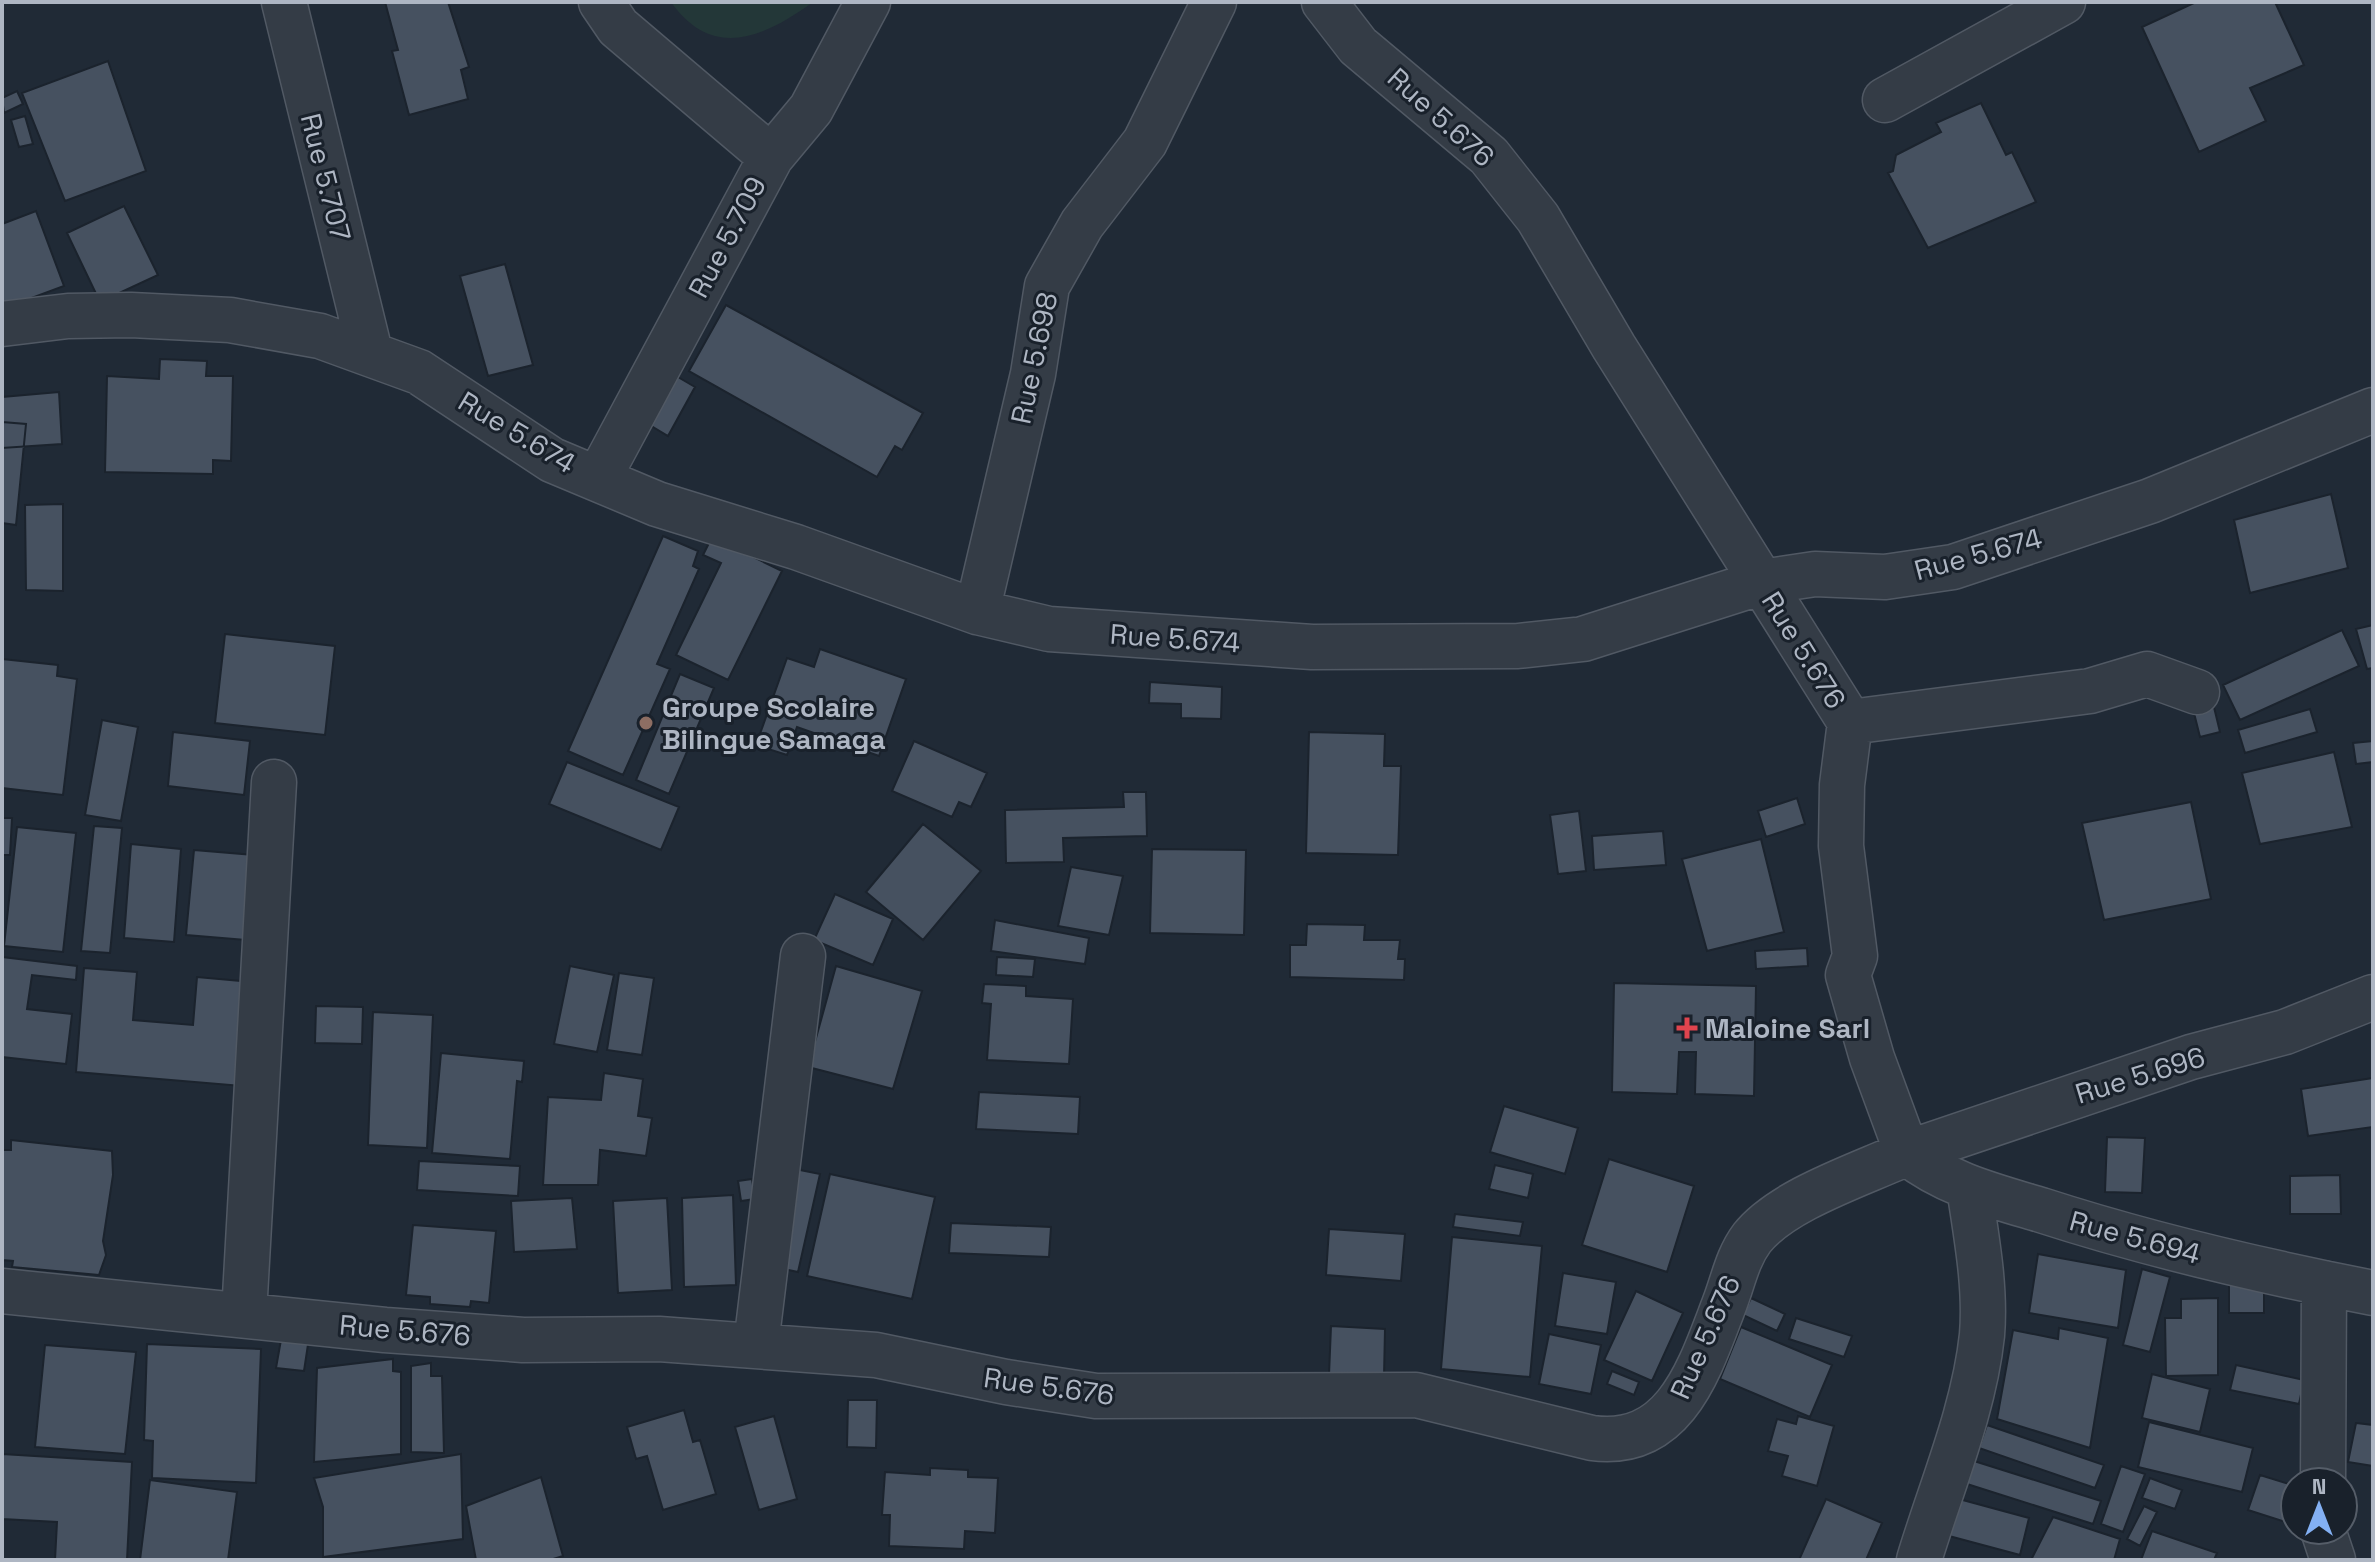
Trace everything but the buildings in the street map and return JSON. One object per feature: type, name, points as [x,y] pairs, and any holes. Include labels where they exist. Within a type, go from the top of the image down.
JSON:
[{"type":"street","name":"Rue 5.707","points":[[284,2],[370,352]]},
{"type":"street","name":"Rue 5.709","points":[[598,479],[771,157],[618,27],[601,2]]},
{"type":"street","points":[[771,157],[811,109],[868,2]]},
{"type":"street","name":"Rue 5.698","points":[[977,612],[1033,374],[1047,286],[1082,224],[1145,142],[1214,2]]},
{"type":"street","name":"Rue 5.676","points":[[2,1291],[523,1340],[659,1339],[876,1355],[1006,1382],[1096,1396],[1416,1395],[1482,1408],[1592,1438],[1636,1438],[1652,1430],[1670,1412],[1692,1379],[1739,1259],[1753,1237],[1771,1220],[1810,1198],[1907,1153],[1872,1058],[1848,975],[1855,956],[1841,846],[1850,722],[1614,347],[1538,218],[1489,156],[1358,46],[1324,2]]},
{"type":"street","points":[[1885,100],[2063,2]]},
{"type":"street","name":"Rue 5.674","points":[[2,324],[68,316],[131,315],[230,320],[320,336],[419,372],[552,460],[657,504],[796,547],[977,612],[1049,629],[1312,647],[1518,646],[1583,639],[1762,582],[1815,574],[1885,577],[1953,567],[2150,501],[2373,410]]},
{"type":"street","points":[[1850,722],[2090,691],[2147,674],[2197,692]]},
{"type":"street","points":[[244,1314],[274,782]]},
{"type":"street","points":[[756,1345],[803,956]]},
{"type":"street","name":"Rue 5.696","points":[[1907,1153],[2191,1057],[2285,1032],[2373,997]]},
{"type":"street","name":"Rue 5.694","points":[[1907,1153],[1926,1169],[1969,1187],[2131,1238],[2373,1293]]},
{"type":"street","points":[[1919,1560],[1963,1420],[1982,1334],[1979,1260],[1969,1187]]},
{"type":"street","points":[[2323,1466],[2324,1283]]},
{"type":"green space","points":[[671,2],[813,2],[758,33],[722,37],[704,32],[687,21]]},
{"type":"place","name":"Groupe Scolaire Bilingue Samaga","points":[[646,723]]},
{"type":"place","name":"Maloine Sarl","points":[[1687,1028]]}]
